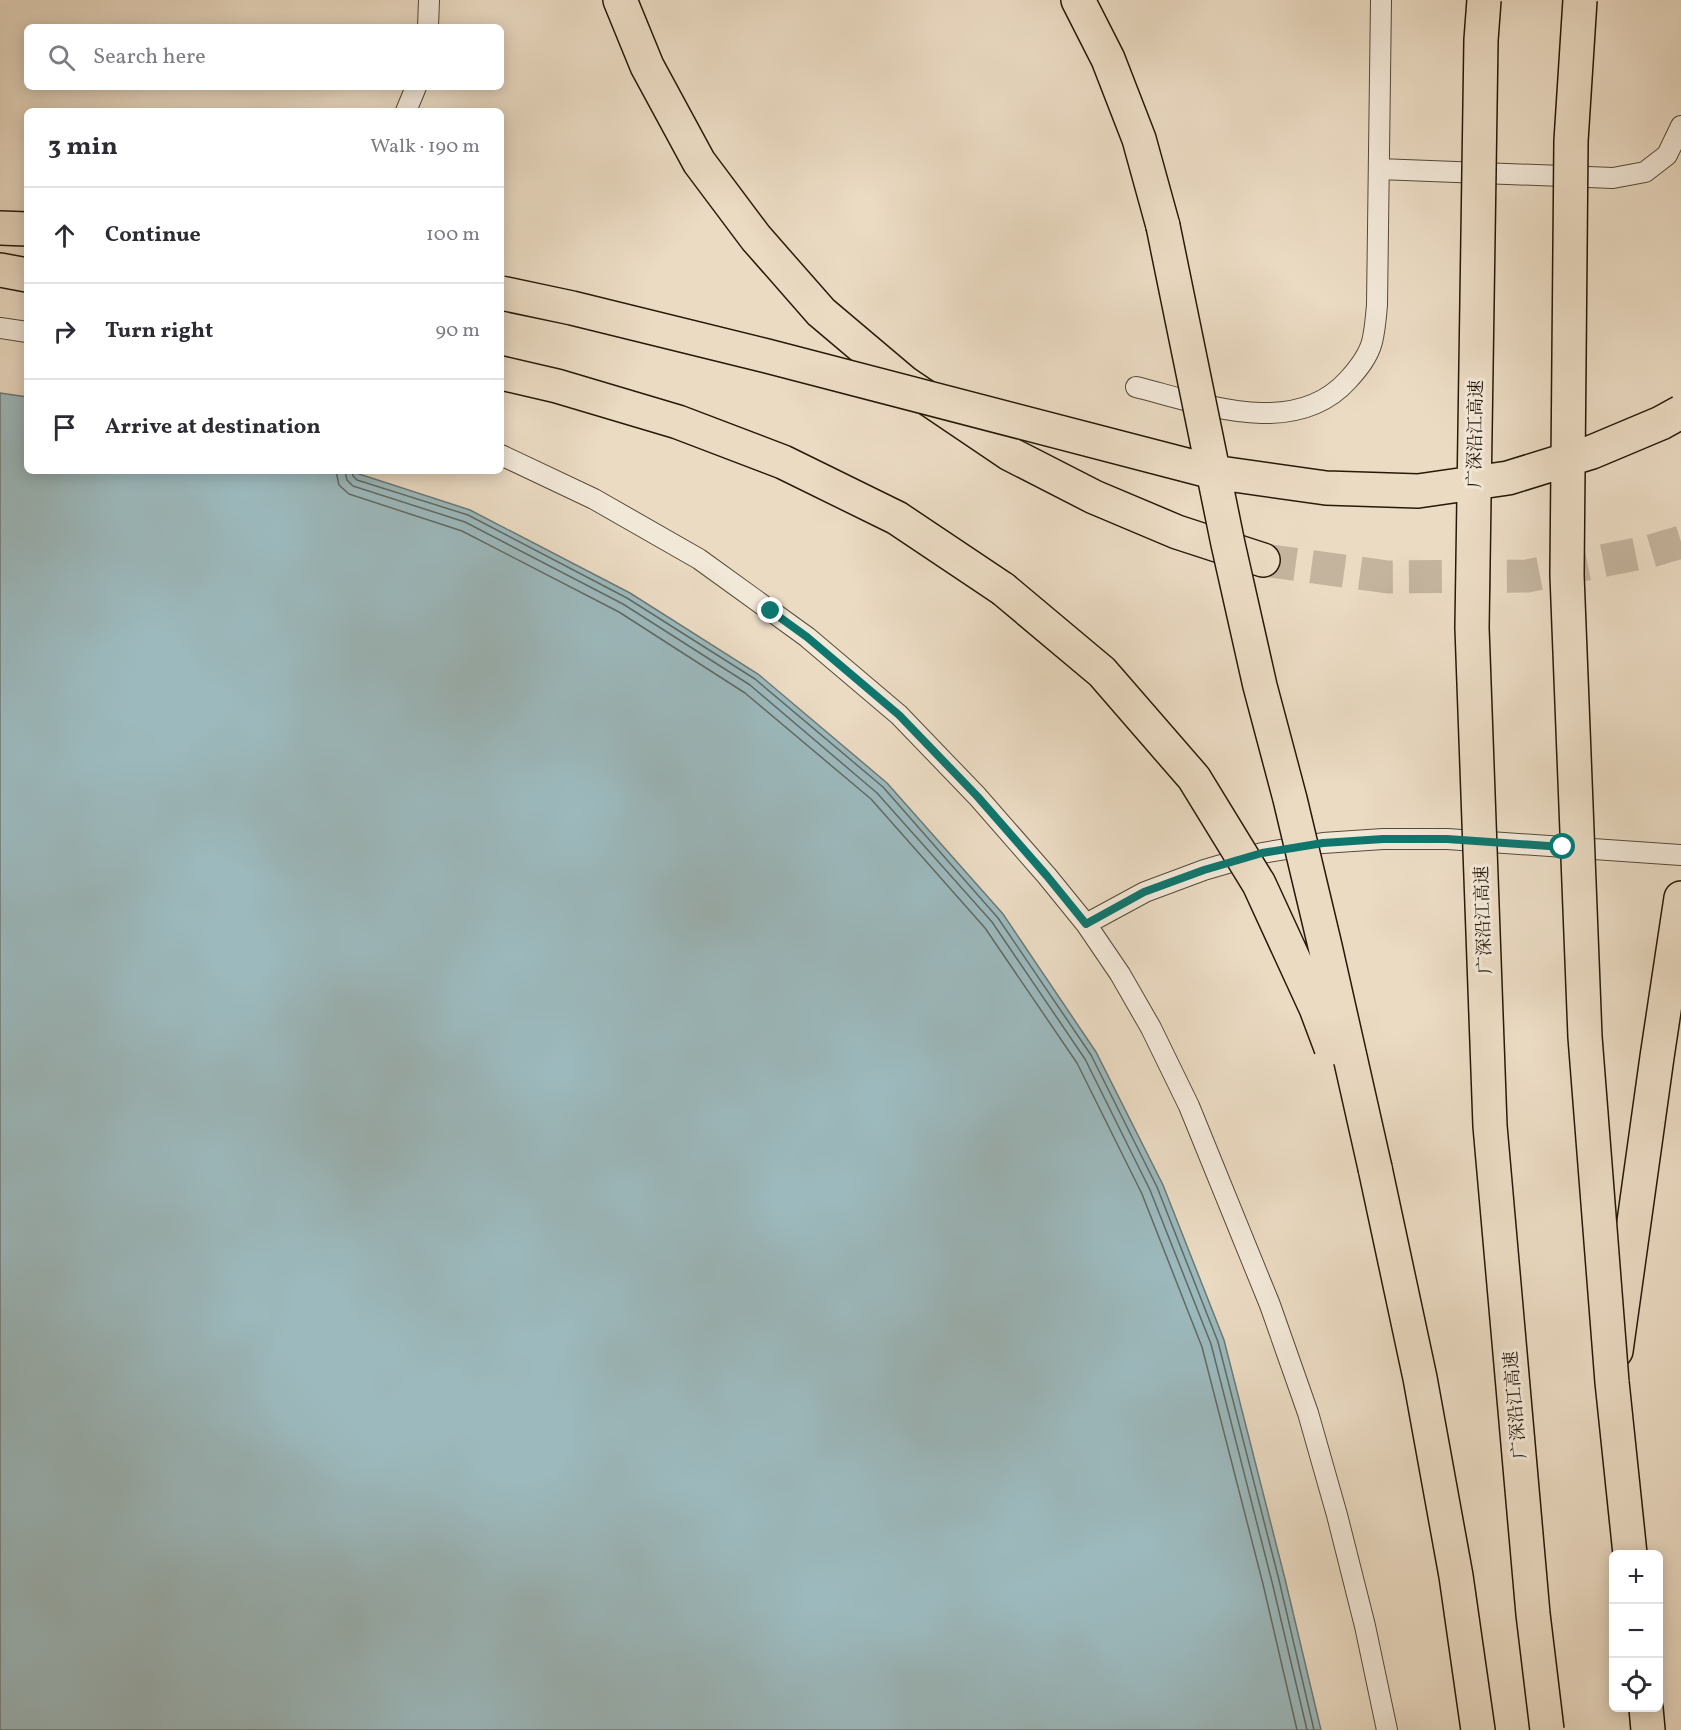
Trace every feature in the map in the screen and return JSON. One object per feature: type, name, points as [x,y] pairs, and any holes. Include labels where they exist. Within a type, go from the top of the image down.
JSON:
[{"type":"highway","points":[[620,0],[647,66],[699,162],[756,238],[821,312],[905,383],[1010,454],[1094,497],[1177,532],[1263,560]]},
{"type":"highway","points":[[1078,0],[1108,59],[1139,140],[1163,226],[1260,686],[1325,946],[1420,1378],[1456,1576],[1478,1730]]},
{"type":"highway","name":"广深沿江高速","points":[[1484,0],[1472,628],[1490,1126],[1533,1614],[1546,1730]]},
{"type":"highway","points":[[1580,0],[1571,141],[1566,575],[1585,1037],[1612,1382],[1630,1550]]},
{"type":"highway","points":[[0,228],[24,229]]},
{"type":"highway","points":[[0,270],[24,274]]},
{"type":"highway","points":[[504,294],[767,356],[1213,472],[1326,488],[1418,491],[1508,478],[1592,452],[1661,423],[1681,412]]},
{"type":"highway","points":[[504,374],[557,386],[678,422],[783,462],[897,518],[1003,589],[1102,672],[1194,778],[1259,884],[1316,1008],[1375,1168]]},
{"type":"highway","points":[[1612,1382],[1681,898]]},
{"type":"highway","points":[[1646,1712],[1648,1730]]},
{"type":"lane","points":[[428,24],[429,0]]},
{"type":"lane","points":[[1136,387],[1231,411],[1292,412],[1317,404],[1342,387],[1360,366],[1372,342],[1377,305],[1381,0]]},
{"type":"lane","points":[[407,108],[415,90]]},
{"type":"lane","points":[[1379,168],[1613,178],[1645,172],[1667,155],[1681,126]]},
{"type":"lane","points":[[0,328],[24,332]]},
{"type":"lane","points":[[504,456],[594,499],[699,559],[807,637],[899,715],[977,796],[1086,924],[1120,974],[1170,1067],[1202,1138],[1270,1305],[1308,1413],[1337,1515],[1365,1626],[1387,1730]]},
{"type":"lane","points":[[1086,924],[1144,892],[1204,870],[1262,853],[1323,843],[1383,839],[1447,839],[1681,855]]},
{"type":"water","points":[[0,393],[24,397],[24,474],[359,474],[470,510],[630,593],[758,674],[887,783],[1003,914],[1096,1052],[1163,1185],[1224,1340],[1321,1730],[0,1730]]},
{"type":"tunnel","points":[[1263,560],[1388,577],[1527,576],[1651,551],[1681,542]]},
{"type":"route","points":[[771,611],[807,637],[899,715],[977,796],[1086,924],[1144,892],[1204,870],[1262,853],[1323,843],[1383,839],[1447,839],[1563,847]]}]
